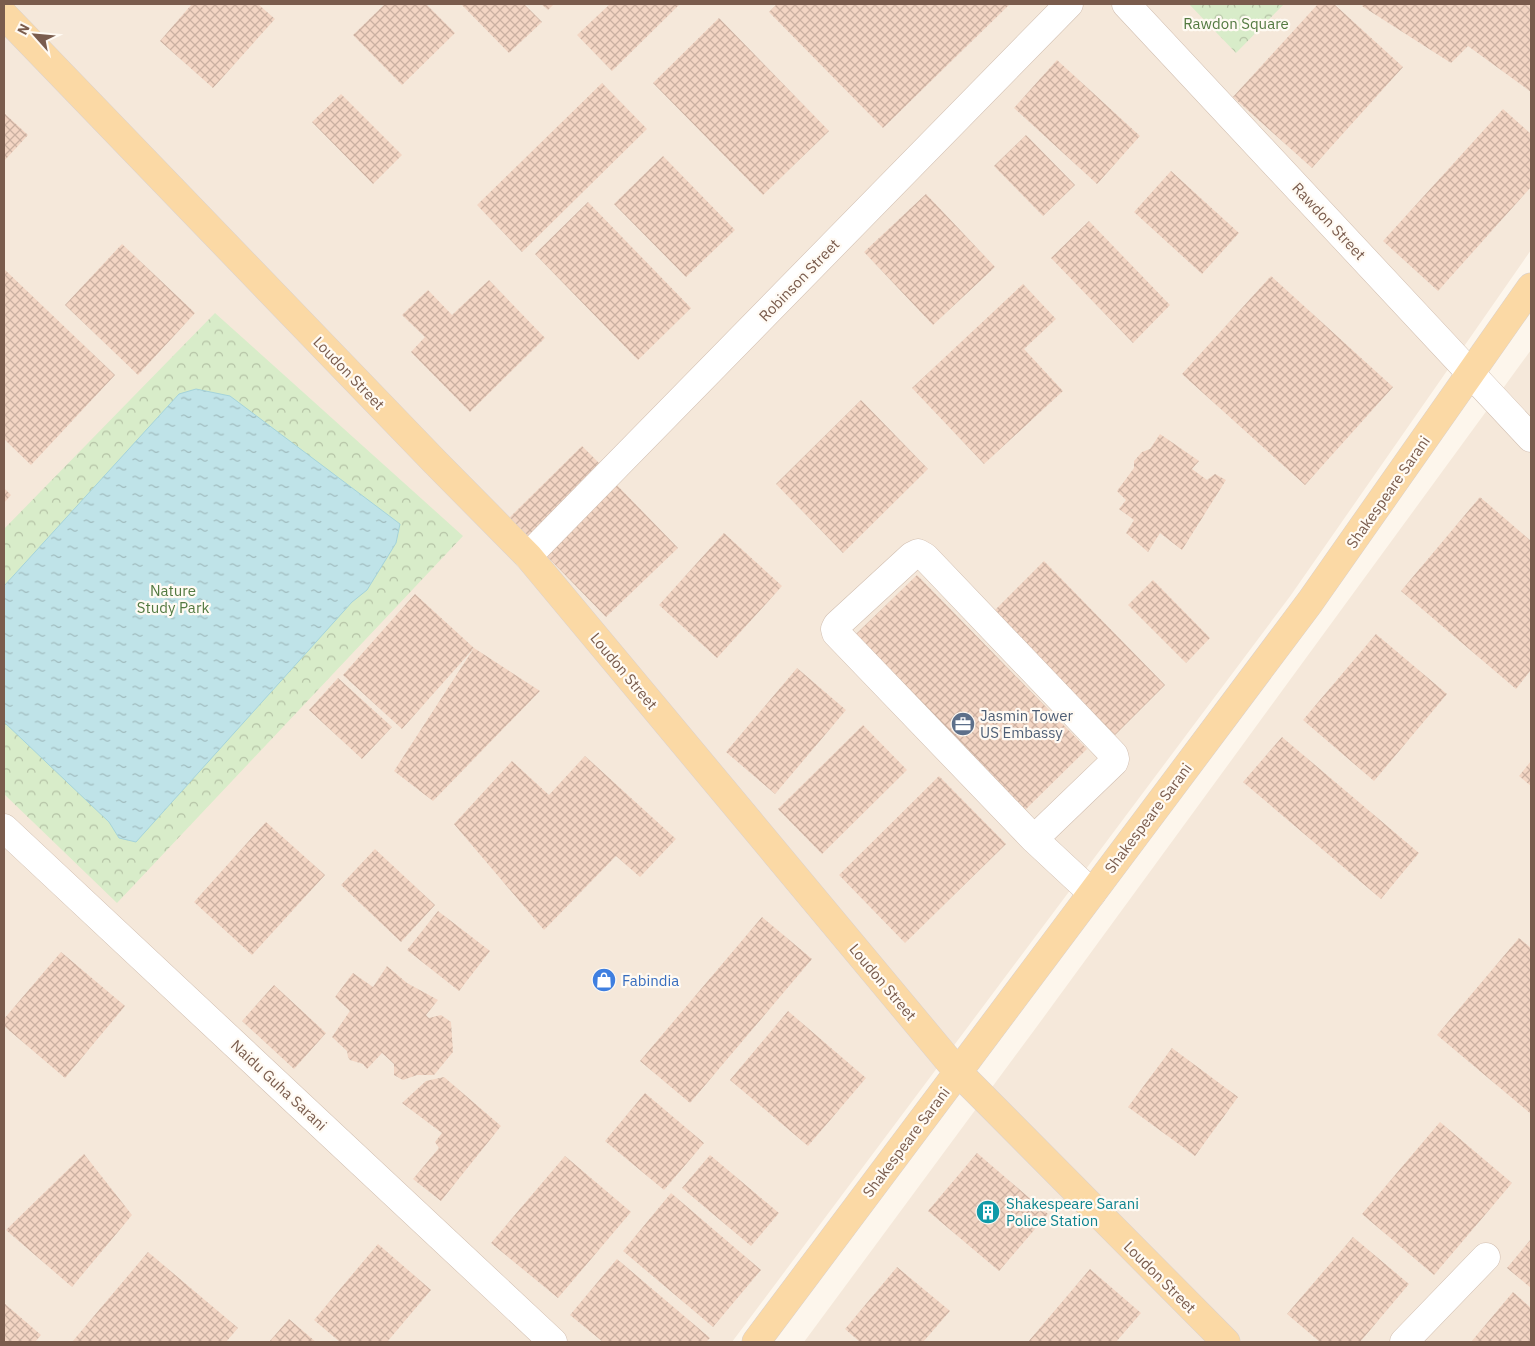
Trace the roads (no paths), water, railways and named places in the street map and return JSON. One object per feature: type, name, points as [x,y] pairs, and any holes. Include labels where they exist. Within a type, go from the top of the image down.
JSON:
[{"type":"main road","name":"Loudon Street","points":[[4,16],[528,556],[958,1072],[1226,1342]]},
{"type":"main road","name":"Shakespeare Sarani","points":[[756,1342],[1310,602],[1531,287]]},
{"type":"street","name":"Robinson Street","points":[[528,556],[1069,4]]},
{"type":"street","name":"Rawdon Street","points":[[1126,4],[1531,438]]},
{"type":"street","points":[[1034,838],[1116,758],[925,557],[918,553],[912,556],[837,625],[836,633],[1034,838],[1092,893]]},
{"type":"street","name":"Naidu Guha Sarani","points":[[4,828],[553,1342]]},
{"type":"street","points":[[1404,1342],[1486,1258]]},
{"type":"water","name":"Nature Study Park","points":[[196,389],[230,396],[400,524],[396,543],[367,590],[352,602],[136,842],[119,838],[109,822],[4,722],[4,586],[179,394]]},
{"type":"place","name":"Jasmin Tower US Embassy","points":[[963,724]]},
{"type":"place","name":"Fabindia","points":[[604,980]]},
{"type":"place","name":"Shakespeare Sarani Police Station","points":[[988,1212]]},
{"type":"park label","name":"Rawdon Square","points":[[1236,23]]}]
